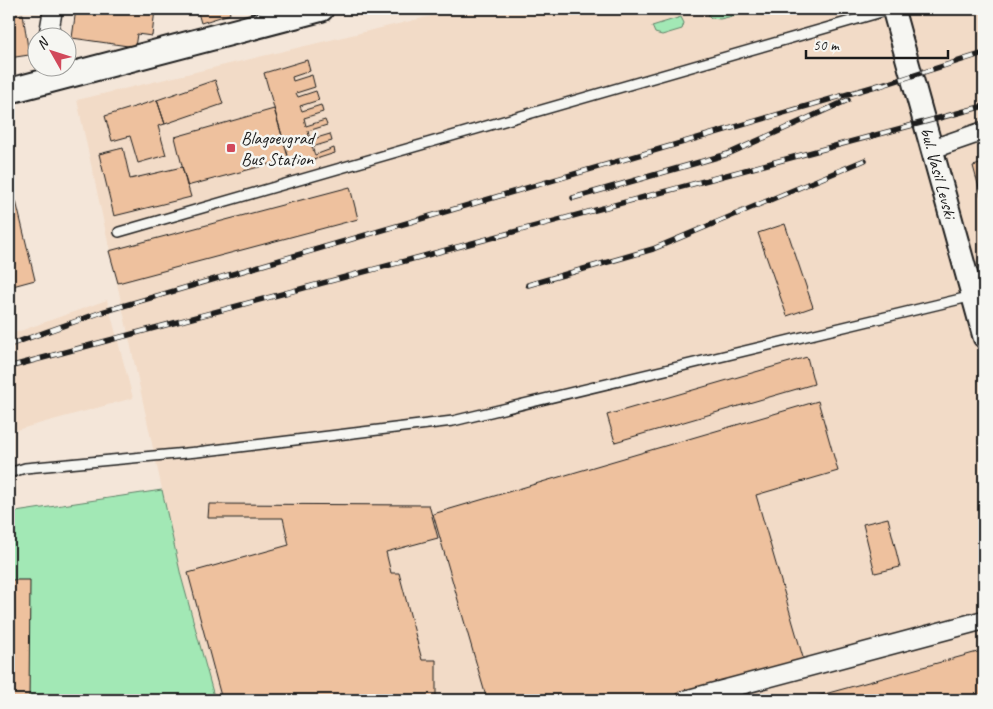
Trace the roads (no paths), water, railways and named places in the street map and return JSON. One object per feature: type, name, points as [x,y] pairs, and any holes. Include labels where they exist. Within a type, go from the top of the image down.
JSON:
[{"type":"main road","points":[[78,67],[311,10]]},
{"type":"main road","points":[[9,91],[38,78]]},
{"type":"street","points":[[49,28],[52,9]]},
{"type":"street","name":"bul. Vasil Levski","points":[[893,9],[984,337]]},
{"type":"street","points":[[932,149],[984,131]]},
{"type":"street","points":[[685,700],[984,620]]},
{"type":"lane","points":[[119,232],[893,9]]},
{"type":"lane","points":[[9,473],[25,468],[198,452],[453,422],[973,296]]},
{"type":"railway","points":[[880,86],[984,53]]},
{"type":"railway","points":[[9,345],[102,312],[886,83]]},
{"type":"railway","points":[[573,198],[728,154],[848,100]]},
{"type":"railway","points":[[9,367],[984,106]]},
{"type":"railway","points":[[528,285],[653,249],[865,160]]},
{"type":"place","name":"Blagoevgrad Bus Station","points":[[231,148]]}]
